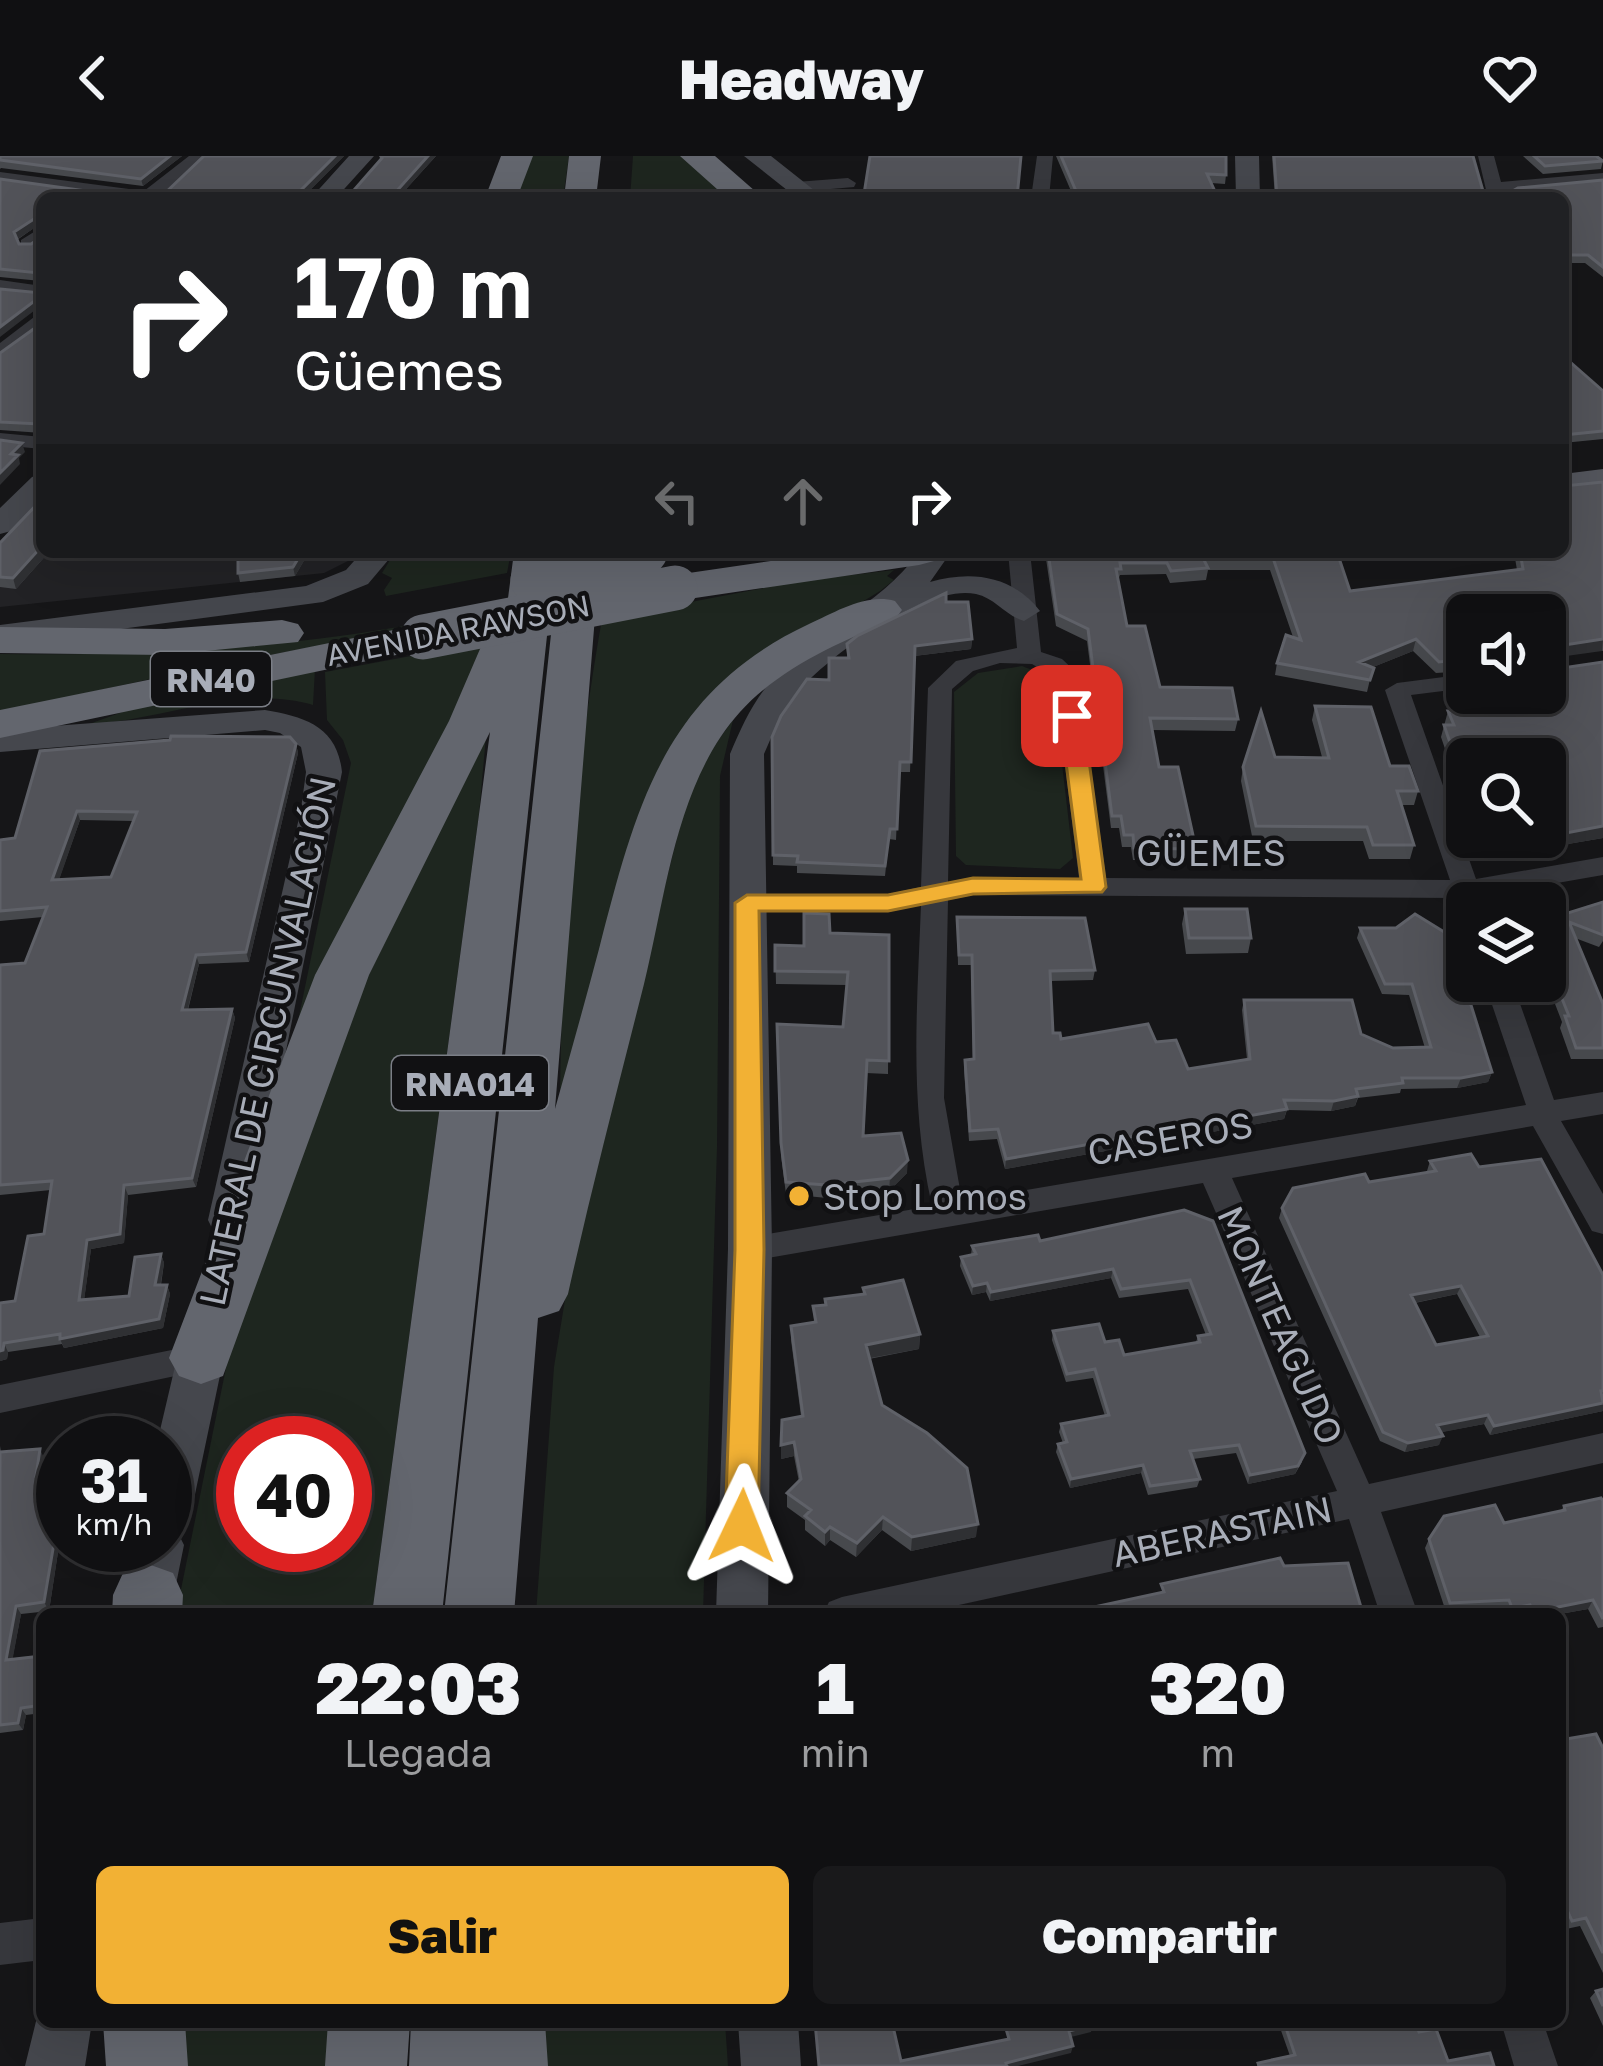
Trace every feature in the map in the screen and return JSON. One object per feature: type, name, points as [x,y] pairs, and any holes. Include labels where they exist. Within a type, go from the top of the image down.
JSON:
[{"type":"highway","points":[[502,192],[517,156]]},
{"type":"highway","points":[[581,192],[585,156]]},
{"type":"highway","points":[[696,156],[739,192]]},
{"type":"highway","points":[[201,1358],[343,975],[472,722],[506,640],[532,558]]},
{"type":"highway","name":"RNA014","points":[[408,1608],[533,558]]},
{"type":"highway","name":"RNA014","points":[[479,1608],[578,558]]},
{"type":"highway","points":[[566,677],[591,558]]},
{"type":"highway","name":"AVENIDA RAWSON","points":[[0,724],[435,616],[715,558]]},
{"type":"highway","name":"AVENIDA RAWSON","points":[[665,568],[824,558]]},
{"type":"highway","points":[[488,1502],[553,1226],[682,761],[722,704],[747,681],[806,643],[880,610]]},
{"type":"highway","name":"AVENIDA RAWSON","points":[[0,638],[203,640],[435,616]]},
{"type":"highway","points":[[144,2028],[147,2066]]},
{"type":"highway","points":[[366,2066],[369,2028]]},
{"type":"highway","points":[[450,2066],[452,2028]]},
{"type":"highway","points":[[504,2028],[507,2066]]},
{"type":"main road","points":[[1569,457],[1603,453]]},
{"type":"main road","points":[[1569,483],[1603,479]]},
{"type":"street","points":[[158,192],[199,156]]},
{"type":"street","points":[[329,192],[362,156]]},
{"type":"street","points":[[756,156],[803,192]]},
{"type":"street","points":[[1041,192],[1045,156]]},
{"type":"street","points":[[1247,156],[1249,192]]},
{"type":"street","points":[[1486,156],[1496,192]]},
{"type":"street","points":[[0,177],[81,192]]},
{"type":"street","points":[[1503,192],[1603,178]]},
{"type":"street","points":[[809,192],[848,184]]},
{"type":"street","points":[[0,286],[36,291]]},
{"type":"street","points":[[0,353],[36,321]]},
{"type":"street","points":[[0,439],[36,442]]},
{"type":"street","points":[[0,525],[36,489]]},
{"type":"street","points":[[0,638],[312,595],[357,577],[374,558]]},
{"type":"street","points":[[742,1608],[749,1250],[746,771],[760,717],[789,677],[880,610],[931,558]]},
{"type":"street","points":[[1020,558],[1030,657]]},
{"type":"street","points":[[880,610],[971,582],[997,587],[1024,610]]},
{"type":"street","points":[[950,1215],[930,1114],[940,688],[950,673],[973,661],[1030,657],[1046,660],[1066,674],[1094,887]]},
{"type":"street","points":[[1446,684],[1397,690],[1464,882]]},
{"type":"street","name":"LATERAL DE CIRCUNVALACIÓN","points":[[0,742],[247,720],[300,728],[323,752],[323,791],[188,1416]]},
{"type":"street","name":"GÜEMES","points":[[1532,882],[1603,866]]},
{"type":"street","name":"GÜEMES","points":[[747,903],[888,903],[973,886],[1446,895]]},
{"type":"street","points":[[1505,1002],[1544,1113],[1603,1222]]},
{"type":"street","name":"CASEROS","points":[[749,1250],[1603,1103]]},
{"type":"street","name":"MONTEAGUDO","points":[[1214,1171],[1359,1502],[1397,1608]]},
{"type":"street","points":[[0,1399],[201,1358]]},
{"type":"street","name":"ABERASTAIN","points":[[870,1608],[1603,1448]]},
{"type":"street","points":[[0,1944],[36,1940]]},
{"type":"street","points":[[55,2066],[61,2028]]},
{"type":"street","points":[[768,2028],[771,2066]]},
{"type":"street","points":[[1524,2028],[1536,2066]]},
{"type":"shaded area","points":[[530,156],[569,156],[564,192],[515,192]]},
{"type":"shaded area","points":[[633,156],[682,156],[721,192],[630,192]]},
{"type":"shaded area","points":[[36,553],[36,558],[353,558],[324,573],[0,607],[0,557]]},
{"type":"shaded area","points":[[391,558],[510,558],[507,573],[386,596],[384,590],[392,578],[382,573]]},
{"type":"shaded area","points":[[894,570],[887,576],[894,580],[880,591],[732,682],[560,1117],[570,867],[602,619],[800,581]]},
{"type":"shaded area","points":[[426,622],[425,626],[0,712],[0,654],[214,649]]},
{"type":"shaded area","points":[[486,642],[282,1099],[351,763],[343,740],[327,720],[325,672]]},
{"type":"shaded area","points":[[1022,666],[1052,678],[1073,858],[1060,869],[966,865],[956,856],[954,692],[978,673]]},
{"type":"shaded area","points":[[315,669],[313,705],[285,700],[229,701],[89,724],[131,709]]},
{"type":"shaded area","points":[[733,720],[720,776],[717,1147],[703,1608],[536,1608],[554,1367],[572,1257],[696,771]]},
{"type":"shaded area","points":[[487,725],[373,1608],[177,1608],[185,1572],[192,1572],[192,1535],[216,1417],[216,1572],[372,1572],[372,1416],[216,1416],[228,1358],[316,1086]]},
{"type":"shaded area","points":[[163,2028],[330,2028],[327,2066],[166,2066]]},
{"type":"shaded area","points":[[537,2028],[725,2028],[728,2066],[540,2066]]},
{"type":"building","points":[[0,156],[170,156],[141,179],[0,160]]},
{"type":"building","points":[[204,156],[335,156],[299,192],[166,192]]},
{"type":"building","points":[[428,156],[396,192],[354,190],[382,158]]},
{"type":"building","points":[[870,156],[1021,156],[1018,192],[864,192]]},
{"type":"building","points":[[1061,156],[1226,156],[1226,175],[1207,174],[1215,192],[1076,192]]},
{"type":"building","points":[[1274,156],[1473,156],[1483,192],[1277,192]]},
{"type":"building","points":[[1534,156],[1596,156],[1603,161],[1545,166]]},
{"type":"building","points":[[0,179],[93,192],[36,192],[36,218],[14,232],[19,244],[36,241],[36,273],[0,269]]},
{"type":"building","points":[[1603,180],[1603,267],[1588,255],[1569,255],[1569,192],[1511,192]]},
{"type":"building","points":[[0,289],[36,292],[36,300],[0,327]]},
{"type":"building","points":[[36,327],[36,424],[0,422],[0,353]]},
{"type":"building","points":[[1569,361],[1603,391],[1603,431],[1569,434]]},
{"type":"building","points":[[0,440],[22,443],[11,454],[18,455],[0,473]]},
{"type":"building","points":[[1603,482],[1603,639],[1566,645],[1566,594],[1446,594],[1446,661],[1439,662],[1416,639],[1359,662],[1374,668],[1370,680],[1277,663],[1286,635],[1301,640],[1273,558],[1339,558],[1350,591],[1523,569],[1521,558],[1569,558],[1569,485]]},
{"type":"building","points":[[36,505],[36,553],[13,578],[0,577],[0,543]]},
{"type":"building","points":[[238,558],[298,558],[293,567],[238,573]]},
{"type":"building","points":[[1049,558],[1203,558],[1208,568],[1171,571],[1167,563],[1120,563],[1121,569],[1116,569],[1127,626],[1145,626],[1160,687],[1232,688],[1238,719],[1150,718],[1159,767],[1178,767],[1194,840],[1188,839],[1189,849],[1134,848],[1133,835],[1124,835],[1121,816],[1112,816],[1088,629],[1057,614]]},
{"type":"building","points":[[946,593],[946,602],[968,602],[972,639],[915,646],[911,762],[900,762],[897,829],[890,829],[885,866],[797,862],[798,856],[773,855],[772,737],[781,716],[807,679],[829,680],[829,658],[849,658],[847,644],[857,636]]},
{"type":"building","points":[[1603,662],[1603,826],[1566,833],[1566,738],[1448,738],[1444,725],[1454,725],[1449,714],[1566,714],[1566,667]]},
{"type":"building","points":[[1315,706],[1371,707],[1390,766],[1409,766],[1418,791],[1397,791],[1414,845],[1373,845],[1367,827],[1256,826],[1243,767],[1261,711],[1275,757],[1329,758]]},
{"type":"building","points":[[171,736],[290,737],[296,744],[246,952],[196,955],[182,1010],[232,1009],[192,1178],[124,1185],[120,1234],[87,1240],[79,1300],[129,1296],[135,1257],[161,1254],[155,1285],[167,1285],[159,1319],[60,1339],[60,1334],[4,1343],[0,1351],[0,1303],[15,1301],[28,1236],[44,1234],[52,1181],[0,1185],[0,965],[25,963],[47,907],[0,911],[0,840],[15,838],[40,751],[170,740]],"holes":[[[77,811],[137,812],[111,877],[52,880]]]},
{"type":"building","points":[[1603,902],[1603,935],[1569,922],[1603,1004],[1603,1048],[1576,1048],[1565,1016],[1569,1016],[1563,1002],[1566,914]]},
{"type":"building","points":[[1185,909],[1247,909],[1251,938],[1189,938]]},
{"type":"building","points":[[804,913],[829,914],[830,933],[889,935],[889,1061],[867,1060],[863,1136],[901,1133],[908,1160],[890,1178],[827,1185],[786,1182],[777,1024],[843,1027],[848,972],[775,971],[775,945],[804,946]]},
{"type":"building","points":[[1415,914],[1446,933],[1446,1002],[1470,1002],[1492,1072],[1461,1078],[1402,1078],[1403,1083],[1356,1089],[1358,1096],[1334,1101],[1284,1100],[1287,1109],[1006,1159],[998,1129],[970,1131],[965,1060],[974,1059],[972,955],[959,955],[957,917],[1085,918],[1095,970],[1050,971],[1053,1033],[1060,1033],[1061,1039],[1148,1024],[1156,1042],[1176,1040],[1188,1069],[1250,1059],[1244,1000],[1352,1000],[1361,1034],[1393,1048],[1431,1047],[1412,984],[1385,984],[1360,928],[1396,928]]},
{"type":"building","points":[[1471,1154],[1479,1167],[1541,1159],[1603,1275],[1603,1403],[1494,1426],[1488,1415],[1437,1425],[1443,1436],[1408,1443],[1383,1432],[1282,1208],[1293,1188],[1365,1174],[1369,1182],[1436,1171],[1430,1161]],"holes":[[[1461,1286],[1488,1336],[1436,1345],[1411,1295]]]},
{"type":"building","points":[[1184,1210],[1213,1221],[1305,1453],[1298,1466],[1250,1475],[1239,1445],[1190,1451],[1200,1479],[1150,1486],[1143,1465],[1071,1479],[1058,1444],[1067,1442],[1061,1424],[1109,1415],[1095,1369],[1067,1374],[1053,1331],[1099,1324],[1105,1342],[1119,1340],[1124,1355],[1200,1342],[1198,1336],[1211,1334],[1190,1280],[1121,1289],[1113,1269],[991,1292],[987,1283],[973,1286],[961,1257],[976,1254],[972,1246],[1038,1235],[1040,1241]]},
{"type":"building","points":[[903,1280],[920,1334],[866,1345],[882,1405],[927,1433],[967,1468],[978,1524],[912,1537],[883,1517],[857,1543],[830,1527],[825,1532],[805,1516],[811,1510],[787,1493],[801,1479],[794,1442],[781,1445],[782,1420],[803,1416],[791,1326],[816,1322],[813,1306],[826,1305],[825,1299],[865,1294],[863,1288]]},
{"type":"building","points":[[36,1449],[36,1572],[49,1572],[44,1602],[16,1606],[6,1660],[36,1657],[36,1706],[21,1708],[18,1723],[0,1725],[0,1452]]},
{"type":"building","points":[[1603,1501],[1603,1619],[1593,1600],[1553,1608],[1512,1608],[1509,1600],[1450,1603],[1429,1539],[1444,1516],[1495,1505],[1504,1523],[1565,1510],[1564,1506]]},
{"type":"building","points":[[1280,1558],[1284,1566],[1348,1563],[1361,1608],[1089,1608],[1164,1592],[1161,1584]]},
{"type":"building","points":[[1596,1734],[1603,1748],[1603,1953],[1586,1918],[1572,1921],[1566,1908],[1566,1739]]},
{"type":"building","points":[[816,2028],[893,2028],[901,2061],[1009,2039],[1006,2028],[1081,2028],[1069,2031],[1073,2046],[1007,2066],[819,2066]]},
{"type":"building","points":[[1286,2028],[1436,2029],[1448,2061],[1490,2053],[1494,2066],[1258,2063],[1295,2055]]},
{"type":"place","name":"Stop Lomos","points":[[799,1196]]},
{"type":"route","points":[[742,1526],[749,1250],[747,903],[888,903],[973,886],[1094,887],[1072,716]]}]
